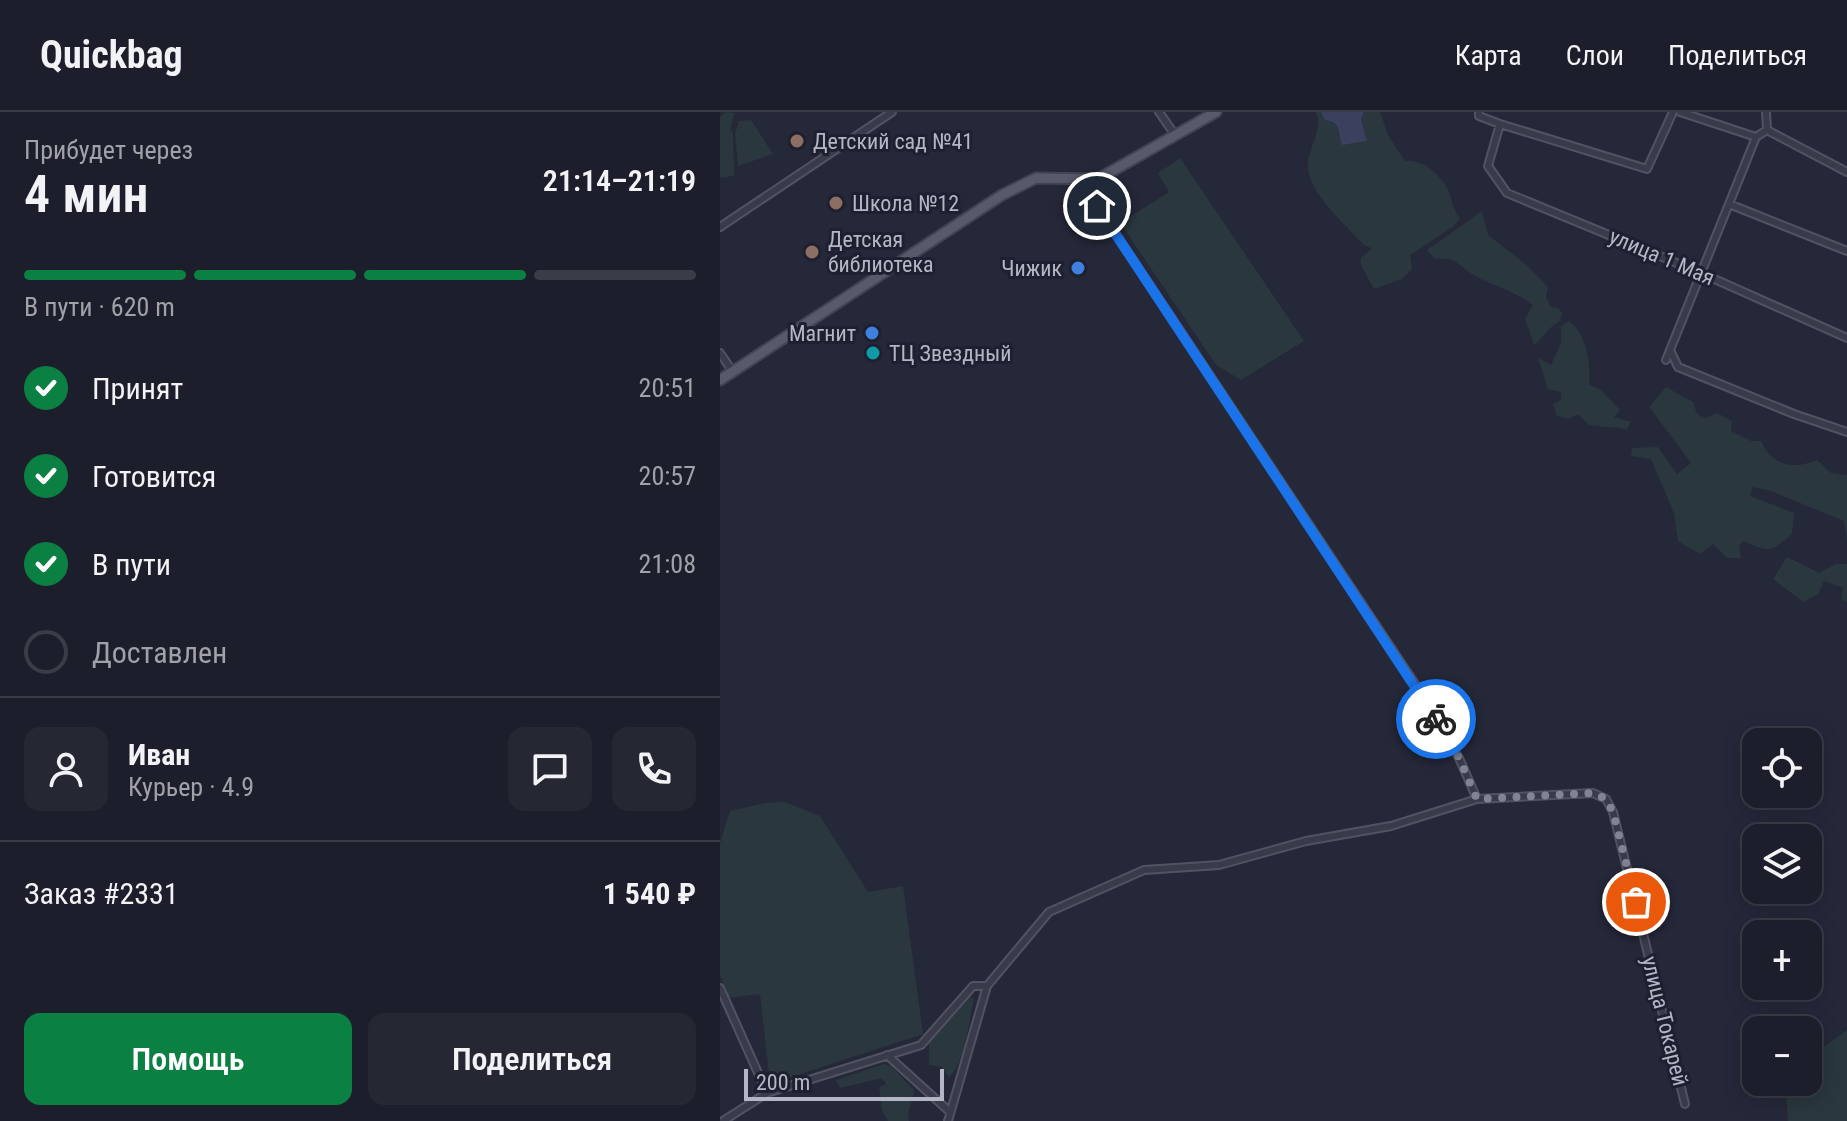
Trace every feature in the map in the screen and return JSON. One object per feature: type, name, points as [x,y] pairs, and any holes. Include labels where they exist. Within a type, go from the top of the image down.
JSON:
[{"type":"main road","points":[[720,380],[1002,195],[1036,178],[1098,179],[1216,112]]},
{"type":"street","points":[[720,227],[892,112]]},
{"type":"street","points":[[1159,112],[1175,135]]},
{"type":"street","points":[[1479,112],[1479,116],[1500,124],[1647,169],[1673,112]]},
{"type":"street","points":[[1680,112],[1756,137]]},
{"type":"street","points":[[1766,112],[1767,130]]},
{"type":"street","name":"улица 1 Мая","points":[[1500,124],[1488,166],[1507,193],[1701,273],[1847,338]]},
{"type":"street","points":[[1666,360],[1756,137],[1767,130]]},
{"type":"street","points":[[1767,130],[1847,172]]},
{"type":"street","points":[[948,1121],[987,986],[1049,912],[1144,870],[1219,865],[1306,841],[1391,826],[1477,799],[1459,758],[1421,693],[1097,206],[1094,194],[1098,179]]},
{"type":"street","points":[[1729,204],[1847,251]]},
{"type":"street","points":[[1670,350],[1678,367],[1847,432]]},
{"type":"street","points":[[720,353],[733,372]]},
{"type":"street","name":"улица Токарей","points":[[1477,799],[1593,793],[1606,799],[1613,812],[1685,1104]]},
{"type":"street","points":[[723,1121],[767,1093],[921,1045],[973,986],[987,986]]},
{"type":"street","points":[[720,988],[767,1093]]},
{"type":"street","points":[[887,1055],[950,1112]]},
{"type":"shaded area","points":[[726,112],[735,113],[730,129],[733,133],[734,175],[725,178],[720,177],[720,117]]},
{"type":"shaded area","points":[[1316,112],[1321,112],[1325,120],[1337,126],[1338,135],[1366,141],[1361,118],[1364,112],[1380,112],[1389,137],[1405,161],[1429,168],[1447,188],[1460,218],[1454,226],[1410,255],[1412,269],[1402,279],[1374,289],[1361,265],[1361,258],[1372,248],[1365,246],[1338,218],[1313,185],[1308,162],[1317,131]]},
{"type":"shaded area","points":[[751,120],[773,154],[738,166],[735,134],[739,121]]},
{"type":"shaded area","points":[[1180,158],[1304,341],[1241,380],[1216,365],[1119,221],[1169,192],[1158,173]]},
{"type":"shaded area","points":[[1482,211],[1488,235],[1524,263],[1548,287],[1546,297],[1551,307],[1558,308],[1562,313],[1560,321],[1534,345],[1525,319],[1533,305],[1475,276],[1452,260],[1435,259],[1427,250]]},
{"type":"shaded area","points":[[1569,321],[1584,341],[1589,385],[1600,389],[1620,410],[1614,417],[1631,422],[1627,429],[1589,425],[1578,414],[1569,419],[1557,416],[1553,404],[1561,400],[1561,392],[1548,389],[1538,358],[1551,365],[1561,343],[1561,326]]},
{"type":"shaded area","points":[[1666,387],[1693,402],[1697,414],[1705,418],[1717,413],[1732,421],[1731,431],[1751,441],[1761,441],[1777,461],[1800,465],[1817,460],[1831,473],[1847,475],[1847,540],[1844,521],[1771,491],[1753,487],[1750,496],[1794,513],[1792,534],[1779,544],[1764,549],[1744,541],[1739,545],[1741,558],[1727,558],[1713,544],[1700,554],[1678,541],[1674,513],[1651,459],[1631,456],[1632,448],[1658,447],[1677,474],[1691,463],[1649,407]]},
{"type":"shaded area","points":[[1787,557],[1819,573],[1836,564],[1847,564],[1847,602],[1841,599],[1843,588],[1824,581],[1818,594],[1803,602],[1773,579]]},
{"type":"shaded area","points":[[785,802],[820,816],[868,892],[903,886],[923,1034],[770,1084],[760,994],[728,998],[720,974],[720,843],[730,811]]},
{"type":"shaded area","points":[[970,997],[974,999],[966,1041],[959,1062],[949,1077],[942,1067],[929,1065],[929,1042]]},
{"type":"shaded area","points":[[1847,1030],[1847,1121],[1788,1121],[1786,1096],[1822,1096],[1822,1048]]},
{"type":"shaded area","points":[[884,1064],[891,1066],[914,1090],[909,1121],[888,1121],[882,1111],[879,1087],[886,1084],[882,1078],[840,1088],[836,1080]]},
{"type":"water","points":[[1321,112],[1364,112],[1361,119],[1367,141],[1342,145],[1337,126],[1325,120]]},
{"type":"way so far","points":[[1436,719],[1459,758],[1477,799],[1593,793],[1606,799],[1613,812],[1636,902]]},
{"type":"place","name":"Детский сад №41","points":[[797,141]]},
{"type":"place","name":"Школа №12","points":[[836,203]]},
{"type":"place","name":"Детская библиотека","points":[[812,252]]},
{"type":"place","name":"Чижик","points":[[1078,268]]},
{"type":"place","name":"Магнит","points":[[872,333]]},
{"type":"place","name":"ТЦ Звездный","points":[[873,353]]},
{"type":"route","points":[[1097,206],[1436,719]]}]
